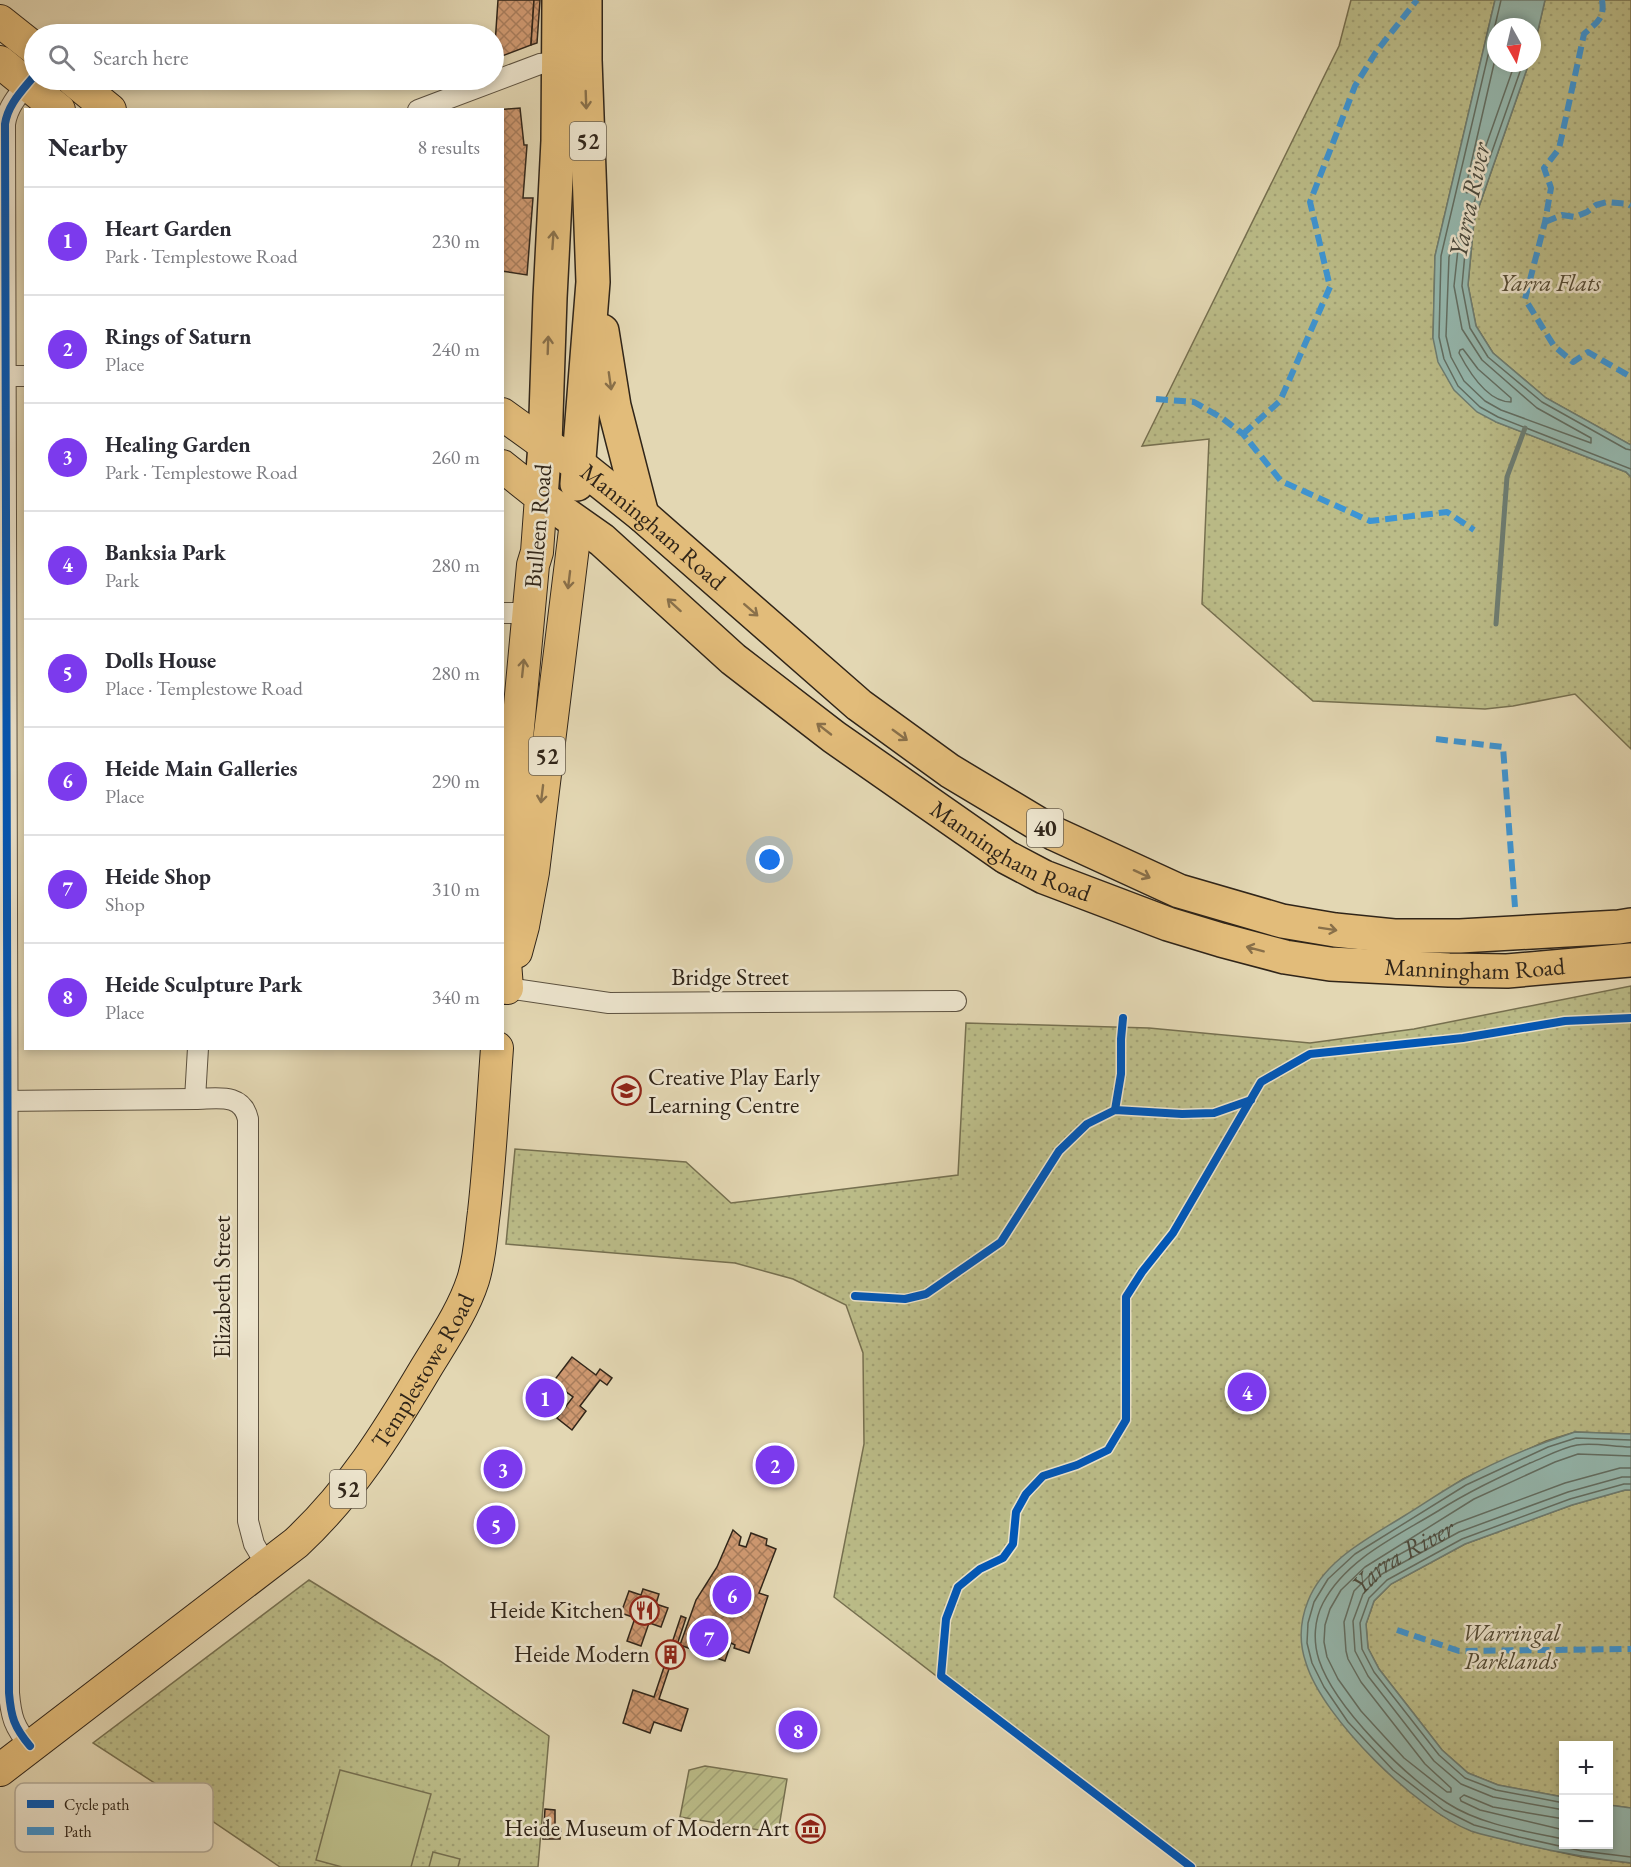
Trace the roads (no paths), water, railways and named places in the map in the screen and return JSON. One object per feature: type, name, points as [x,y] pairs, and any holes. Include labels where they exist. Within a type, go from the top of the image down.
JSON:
[{"type":"highway","name":"Bulleen Road","points":[[559,0],[571,61],[592,282],[614,406],[642,515]]},
{"type":"highway","name":"Bulleen Road","points":[[541,497],[558,141],[571,61],[585,0]]},
{"type":"highway","name":"Bulleen Road","points":[[576,522],[578,464],[592,282]]},
{"type":"highway","name":"Manningham Road","points":[[545,445],[578,464],[642,515],[859,705],[950,771],[1055,834],[1179,891],[1282,921],[1335,930],[1394,936],[1460,936],[1625,926]]},
{"type":"highway","name":"Manningham Road","points":[[541,497],[602,540],[733,658],[834,737],[1006,857],[1044,877],[1168,924],[1286,957],[1330,964],[1507,971],[1629,961]]},
{"type":"highway","points":[[1083,893],[1101,855]]},
{"type":"main road","points":[[0,21],[24,40]]},
{"type":"main road","points":[[0,62],[24,76]]},
{"type":"main road","points":[[40,90],[57,108]]},
{"type":"main road","points":[[85,90],[108,108]]},
{"type":"main road","name":"Manningham Road","points":[[504,415],[545,445]]},
{"type":"main road","name":"Manningham Road","points":[[504,468],[541,497]]},
{"type":"main road","name":"Bulleen Road","points":[[504,902],[516,613],[537,552],[541,497]]},
{"type":"main road","name":"Bulleen Road","points":[[505,997],[523,926],[533,872],[576,522]]},
{"type":"main road","name":"Bulleen Road","points":[[504,966],[505,997]]},
{"type":"main road","name":"Templestowe Road","points":[[0,1770],[267,1566],[317,1524],[348,1488],[393,1422],[439,1347],[474,1279],[486,1189],[497,1050]]},
{"type":"street","points":[[504,77],[540,64],[571,61]]},
{"type":"street","points":[[24,89],[7,113],[5,124],[6,376],[16,616],[4,1101],[9,1693],[14,1723],[30,1746]]},
{"type":"street","points":[[423,108],[470,90]]},
{"type":"street","points":[[6,376],[24,376]]},
{"type":"street","name":"Bridge Street","points":[[505,997],[609,1004],[956,1001]]},
{"type":"street","points":[[4,1101],[195,1099],[198,1050]]},
{"type":"street","name":"Elizabeth Street","points":[[195,1099],[238,1102],[243,1105],[248,1119],[248,1521],[254,1544],[267,1566]]},
{"type":"water","points":[[1495,0],[1545,0],[1541,18],[1491,18]]},
{"type":"water","name":"Yarra River","points":[[1487,34],[1487,72],[1526,72],[1474,221],[1468,285],[1476,326],[1493,353],[1546,398],[1631,445],[1631,477],[1626,472],[1496,422],[1477,412],[1454,390],[1438,362],[1433,338],[1435,256]]},
{"type":"water","name":"Yarra River","points":[[1575,1432],[1631,1434],[1631,1490],[1572,1505],[1465,1544],[1391,1584],[1374,1601],[1366,1624],[1368,1648],[1379,1669],[1442,1750],[1468,1773],[1498,1785],[1559,1796],[1559,1849],[1613,1849],[1613,1806],[1631,1808],[1631,1863],[1568,1854],[1522,1844],[1471,1831],[1449,1820],[1400,1783],[1351,1735],[1331,1710],[1316,1685],[1302,1648],[1302,1624],[1305,1609],[1315,1586],[1349,1551],[1475,1473]]},
{"type":"waterway","points":[[1496,624],[1507,477],[1525,428]]},
{"type":"place","name":"Creative Play Early Learning Centre","points":[[627,1091]]},
{"type":"place","name":"Banksia Park","points":[[1247,1392]]},
{"type":"place","name":"Heart Garden","points":[[545,1398]]},
{"type":"place","name":"Rings of Saturn","points":[[775,1465]]},
{"type":"place","name":"Healing Garden","points":[[503,1469]]},
{"type":"place","name":"Dolls House","points":[[496,1525]]},
{"type":"place","name":"Heide Main Galleries","points":[[732,1595]]},
{"type":"place","name":"Heide Kitchen","points":[[645,1610]]},
{"type":"place","name":"Heide Shop","points":[[709,1638]]},
{"type":"place","name":"Heide Modern","points":[[671,1654]]},
{"type":"place","name":"Heide Sculpture Park","points":[[798,1730]]},
{"type":"place","name":"Heide Museum of Modern Art","points":[[810,1828]]},
{"type":"park label","name":"Yarra Flats","points":[[1550,283]]},
{"type":"park label","name":"Warringal Parklands","points":[[1511,1647]]}]
